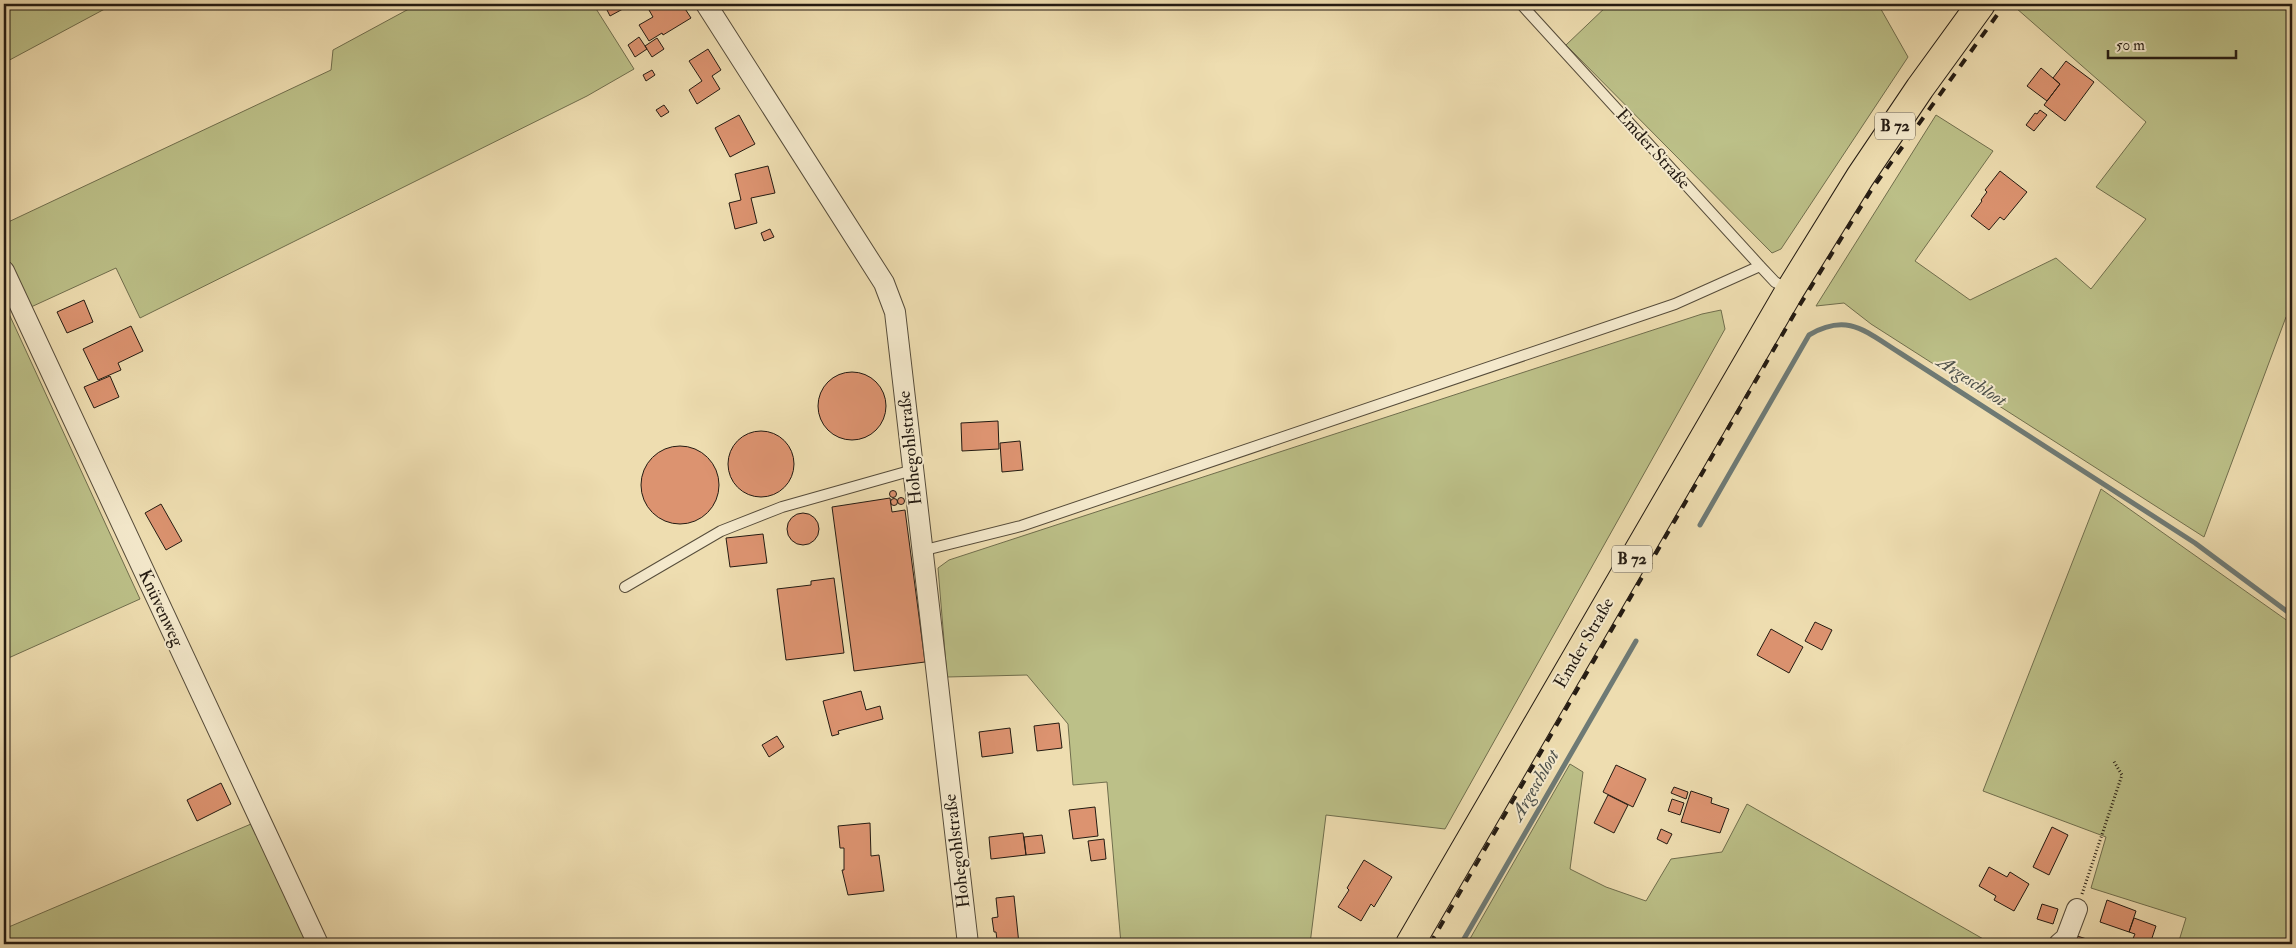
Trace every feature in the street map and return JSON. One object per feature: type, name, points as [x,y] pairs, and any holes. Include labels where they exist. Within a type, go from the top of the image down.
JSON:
[{"type":"main road","name":"Emder Straße","points":[[1410,944],[1790,290],[1860,177],[1981,4]]},
{"type":"street","name":"Hohegohlstraße","points":[[706,4],[884,284],[895,312],[968,944]]},
{"type":"street","name":"Knüvenweg","points":[[4,271],[318,944]]},
{"type":"street","points":[[2060,944],[2066,938],[2077,909]]},
{"type":"lane","name":"Emder Straße","points":[[1521,4],[1775,282],[1790,290]]},
{"type":"lane","points":[[921,550],[1021,526],[1676,304],[1760,266]]},
{"type":"lane","points":[[625,587],[721,531],[782,507],[913,470]]},
{"type":"path","points":[[2077,909],[2122,775],[2112,760]]},
{"type":"green space","points":[[4,4],[114,4],[4,63]]},
{"type":"green space","points":[[418,4],[593,4],[634,69],[587,96],[140,318],[116,268],[31,307],[4,250],[4,224],[331,70],[333,50]]},
{"type":"green space","points":[[1609,4],[1878,4],[1908,57],[1781,249],[1772,253],[1566,45]]},
{"type":"green space","points":[[2019,4],[2292,4],[2292,320],[2286,317],[2204,537],[1871,324],[1844,303],[1816,306],[1936,115],[1993,151],[1915,261],[1970,300],[2056,258],[2091,289],[2146,219],[2096,187],[2146,122],[2016,8]]},
{"type":"green space","points":[[4,303],[140,599],[4,660]]},
{"type":"green space","points":[[1721,310],[1725,329],[1445,829],[1326,815],[1310,944],[1121,944],[1107,782],[1073,785],[1068,724],[1027,675],[947,677],[938,568],[949,560],[1702,314]]},
{"type":"green space","points":[[2101,489],[2292,624],[2292,944],[2178,944],[2186,918],[2091,888],[2106,837],[1983,791]]},
{"type":"green space","points":[[1570,764],[1583,772],[1570,869],[1606,887],[1646,901],[1671,859],[1722,852],[1747,804],[1992,944],[1467,944]]},
{"type":"green space","points":[[251,824],[308,944],[4,944],[4,929]]},
{"type":"building","points":[[604,4],[632,4],[610,16]]},
{"type":"building","points":[[659,4],[682,4],[691,18],[649,41],[639,25],[653,17],[649,10]]},
{"type":"building","points":[[639,37],[647,49],[635,57],[628,45]]},
{"type":"building","points":[[657,38],[664,49],[652,57],[645,46]]},
{"type":"building","points":[[708,49],[721,70],[712,76],[720,89],[697,104],[689,90],[702,81],[689,61]]},
{"type":"building","points":[[2066,61],[2094,82],[2065,121],[2044,105],[2060,84],[2053,78]]},
{"type":"building","points":[[2041,68],[2060,84],[2047,101],[2027,86]]},
{"type":"building","points":[[652,70],[655,75],[646,81],[643,75]]},
{"type":"building","points":[[664,105],[669,112],[661,117],[656,110]]},
{"type":"building","points":[[2040,110],[2047,115],[2034,131],[2026,125],[2035,113],[2037,114]]},
{"type":"building","points":[[739,115],[755,144],[730,157],[715,128]]},
{"type":"building","points":[[768,166],[775,193],[751,198],[757,223],[735,229],[729,203],[741,200],[735,174]]},
{"type":"building","points":[[2000,171],[2027,192],[2004,220],[2000,217],[1989,230],[1971,216],[1987,192],[1985,190]]},
{"type":"building","points":[[770,229],[774,237],[764,241],[761,233]]},
{"type":"building","points":[[84,300],[93,322],[67,333],[57,312]]},
{"type":"building","points":[[131,326],[143,351],[118,363],[121,370],[98,380],[83,349]]},
{"type":"building","points":[[845,372],[859,372],[871,377],[881,387],[886,399],[886,413],[881,425],[871,435],[859,440],[845,440],[833,435],[823,425],[818,413],[818,399],[823,387],[833,377]]},
{"type":"building","points":[[110,376],[119,397],[94,408],[84,387]]},
{"type":"building","points":[[998,421],[999,449],[962,451],[961,423]]},
{"type":"building","points":[[755,431],[767,431],[779,436],[789,446],[794,458],[792,477],[779,492],[767,497],[755,497],[743,492],[733,482],[728,470],[728,458],[733,446],[743,436]]},
{"type":"building","points":[[1020,441],[1023,470],[1002,472],[1000,443]]},
{"type":"building","points":[[672,446],[688,446],[702,452],[713,463],[719,477],[719,493],[713,507],[702,518],[688,524],[672,524],[658,518],[647,507],[641,493],[641,477],[647,463],[658,452]]},
{"type":"building","points":[[893,491],[896,494],[893,497],[890,494]]},
{"type":"building","points":[[890,498],[892,512],[905,510],[925,662],[854,671],[832,507]]},
{"type":"building","points":[[901,498],[904,501],[901,504],[898,501]]},
{"type":"building","points":[[894,499],[897,502],[894,505],[891,502]]},
{"type":"building","points":[[161,504],[182,541],[166,550],[145,513]]},
{"type":"building","points":[[803,513],[815,517],[819,529],[815,541],[803,545],[791,541],[787,529],[791,517]]},
{"type":"building","points":[[763,534],[767,563],[730,567],[726,538]]},
{"type":"building","points":[[834,578],[844,653],[786,660],[777,589],[811,585],[811,581]]},
{"type":"building","points":[[1815,622],[1832,630],[1822,650],[1805,641]]},
{"type":"building","points":[[1771,629],[1803,647],[1789,673],[1757,655]]},
{"type":"building","points":[[861,691],[866,710],[880,706],[883,719],[838,731],[839,734],[832,736],[823,701]]},
{"type":"building","points":[[1059,723],[1062,748],[1037,751],[1034,726]]},
{"type":"building","points":[[1010,728],[1013,753],[982,757],[979,732]]},
{"type":"building","points":[[777,736],[784,747],[769,757],[762,745]]},
{"type":"building","points":[[1616,765],[1646,779],[1633,807],[1603,792]]},
{"type":"building","points":[[221,783],[231,804],[197,821],[187,800]]},
{"type":"building","points":[[1674,787],[1688,792],[1686,799],[1671,793]]},
{"type":"building","points":[[1691,791],[1712,798],[1711,803],[1729,809],[1720,833],[1681,822]]},
{"type":"building","points":[[1608,795],[1628,805],[1614,833],[1594,823]]},
{"type":"building","points":[[1672,799],[1684,803],[1680,815],[1668,811]]},
{"type":"building","points":[[1095,807],[1098,836],[1073,839],[1069,810]]},
{"type":"building","points":[[870,823],[871,856],[879,855],[884,891],[848,895],[842,870],[844,870],[844,848],[840,848],[838,826]]},
{"type":"building","points":[[2052,827],[2068,835],[2049,875],[2033,867]]},
{"type":"building","points":[[1661,829],[1672,834],[1667,844],[1657,839]]},
{"type":"building","points":[[1023,833],[1026,855],[991,859],[989,837]]},
{"type":"building","points":[[1042,835],[1045,853],[1026,855],[1024,837]]},
{"type":"building","points":[[1104,839],[1106,859],[1091,861],[1088,841]]},
{"type":"building","points":[[1364,860],[1392,877],[1374,907],[1371,904],[1361,921],[1338,907]]},
{"type":"building","points":[[1989,867],[2007,877],[2010,872],[2029,884],[2014,911],[1994,900],[1996,896],[1979,886]]},
{"type":"building","points":[[1014,896],[1019,944],[1001,944],[1000,939],[997,940],[996,932],[994,932],[992,918],[998,917],[996,898]]},
{"type":"building","points":[[2107,900],[2136,911],[2129,932],[2100,922]]},
{"type":"building","points":[[2042,904],[2058,909],[2053,924],[2037,919]]},
{"type":"building","points":[[2134,918],[2156,926],[2150,944],[2131,943],[2135,934],[2129,932]]},
{"type":"building","points":[[2077,936],[2090,940],[2089,944],[2075,944]]},
{"type":"building","points":[[1031,940],[1032,944],[1019,944],[1019,942]]},
{"type":"waterway","name":"Argeschloot","points":[[1700,525],[1809,335],[1823,328],[1846,325],[1867,332],[1877,338],[2195,543],[2292,615]]},
{"type":"waterway","name":"Argeschloot","points":[[1461,944],[1636,641]]},
{"type":"railway","points":[[1430,944],[1796,311],[1872,189],[2005,4]]}]
